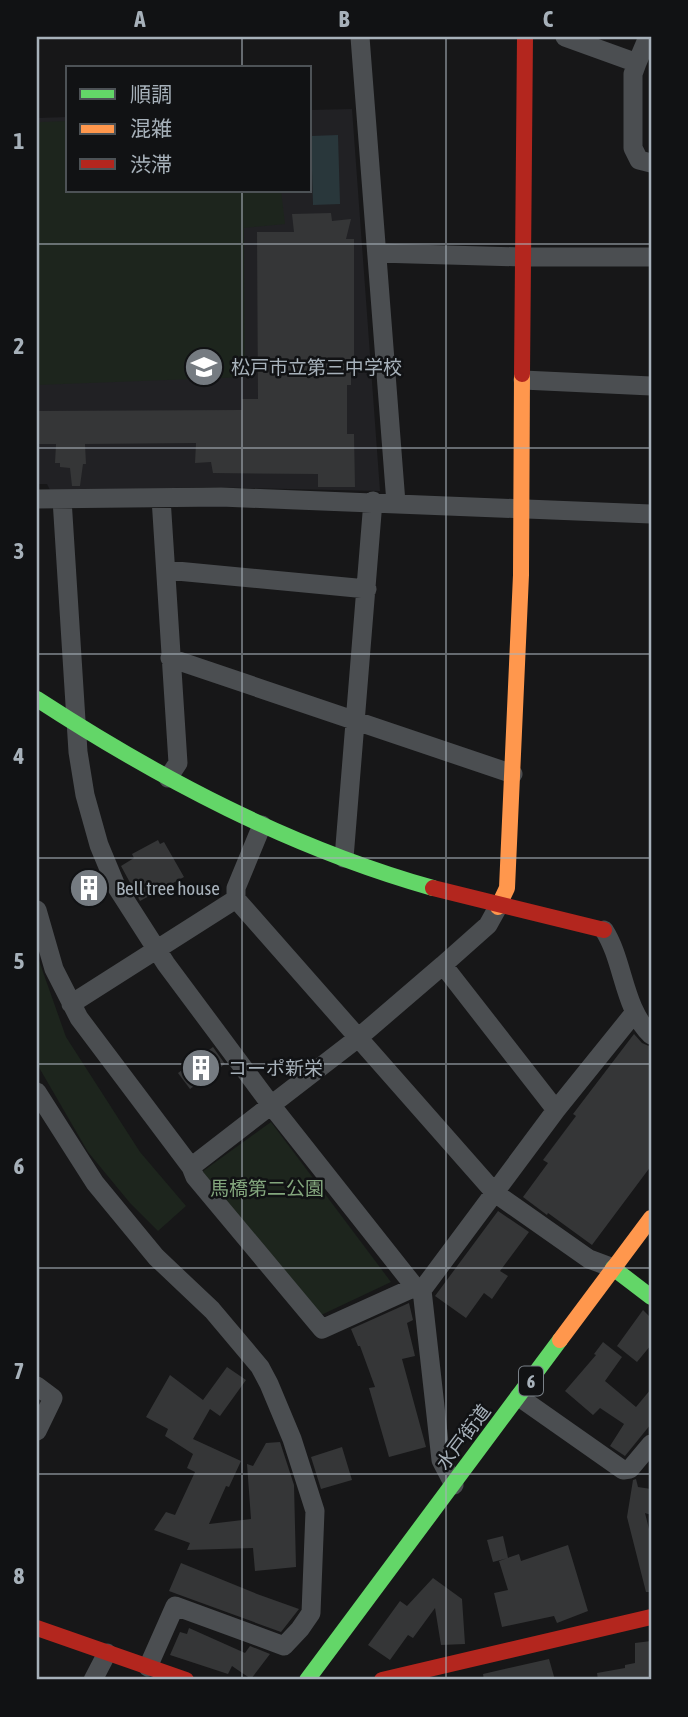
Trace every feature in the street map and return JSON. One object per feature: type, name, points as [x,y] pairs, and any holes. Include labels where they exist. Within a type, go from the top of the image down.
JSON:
[{"type":"main road","points":[[498,907],[507,888],[521,576],[525,37]]},
{"type":"main road","points":[[37,699],[121,754],[262,825],[344,858],[425,886],[498,907],[604,930]]},
{"type":"main road","name":"水戸街道","points":[[307,1680],[651,1218]]},
{"type":"main road","points":[[613,1268],[651,1297]]},
{"type":"main road","points":[[389,1679],[651,1617]]},
{"type":"main road","points":[[37,1628],[186,1680]]},
{"type":"street","points":[[360,37],[396,503]]},
{"type":"street","points":[[565,37],[637,63]]},
{"type":"street","points":[[648,37],[633,74],[633,148],[639,160],[651,163]]},
{"type":"street","points":[[377,253],[651,257]]},
{"type":"street","points":[[523,380],[651,386]]},
{"type":"street","points":[[37,499],[221,497],[651,514]]},
{"type":"street","points":[[161,498],[178,763],[168,778]]},
{"type":"street","points":[[62,499],[76,725],[85,795],[99,845],[116,886],[157,950],[271,1105],[419,1289],[441,1460],[454,1485]]},
{"type":"street","points":[[344,858],[373,501]]},
{"type":"street","points":[[166,570],[367,589]]},
{"type":"street","points":[[170,658],[513,774]]},
{"type":"street","points":[[262,825],[236,888],[236,899],[495,1193],[589,1259],[613,1268]]},
{"type":"street","points":[[71,1004],[236,899]]},
{"type":"street","points":[[191,1167],[358,1038],[488,925],[498,907]]},
{"type":"street","points":[[37,910],[54,969],[71,1004],[92,1036],[191,1167],[195,1177],[322,1329],[419,1289],[635,1012]]},
{"type":"street","points":[[604,930],[612,943],[635,1012],[651,1035]]},
{"type":"street","points":[[443,965],[556,1110]]},
{"type":"street","points":[[37,1092],[95,1183],[156,1257],[212,1310],[260,1367],[292,1439],[315,1511],[311,1613],[284,1646],[176,1606],[149,1667]]},
{"type":"street","points":[[37,1386],[53,1398],[37,1431]]},
{"type":"street","points":[[519,1397],[623,1470],[631,1469],[651,1444]]},
{"type":"street","points":[[93,1680],[107,1653]]},
{"type":"shaded area","name":"松戸市立第三中学校","points":[[352,109],[380,491],[203,487],[51,492],[47,484],[37,484],[37,118],[66,117],[66,192],[312,192],[312,110]]},
{"type":"shaded area","points":[[338,135],[340,204],[313,205],[312,136]]},
{"type":"green space","points":[[66,121],[66,192],[281,192],[285,224],[244,228],[245,377],[37,385],[37,125],[41,122]]},
{"type":"green space","points":[[37,955],[66,1037],[140,1152],[186,1206],[158,1231],[130,1203],[88,1152],[37,1064]]},
{"type":"green space","name":"馬橋第二公園","points":[[271,1122],[391,1282],[319,1316],[199,1174]]},
{"type":"building","points":[[331,213],[332,221],[351,219],[346,239],[354,239],[354,374],[351,374],[351,385],[347,385],[347,434],[354,434],[355,487],[318,487],[318,474],[213,473],[211,462],[195,463],[196,443],[85,444],[86,464],[83,464],[80,486],[72,486],[70,468],[60,467],[60,463],[55,463],[56,444],[37,444],[37,411],[242,410],[242,399],[258,399],[257,232],[294,232],[292,214]]},
{"type":"building","points":[[158,840],[160,844],[164,842],[184,877],[140,901],[121,866],[134,858],[132,854]]},
{"type":"building","name":"Bell tree house","points":[[96,873],[105,891],[80,903],[71,885]]},
{"type":"building","points":[[634,1034],[642,1043],[651,1047],[651,1166],[592,1245],[523,1197],[548,1163],[543,1160],[576,1116],[573,1114]]},
{"type":"building","name":"コーポ新栄","points":[[213,1047],[225,1064],[190,1089],[178,1073]]},
{"type":"building","points":[[498,1211],[529,1232],[500,1271],[508,1276],[492,1299],[484,1293],[466,1318],[435,1296]]},
{"type":"building","points":[[409,1303],[413,1320],[407,1323],[415,1356],[402,1359],[426,1447],[389,1457],[369,1388],[375,1387],[351,1329]]},
{"type":"building","points":[[643,1310],[651,1318],[651,1345],[637,1362],[617,1346]]},
{"type":"building","points":[[603,1342],[622,1357],[605,1381],[636,1407],[651,1389],[651,1424],[625,1456],[610,1446],[624,1424],[600,1408],[593,1415],[565,1391],[596,1355],[594,1354]]},
{"type":"building","points":[[227,1367],[246,1380],[220,1416],[210,1409],[193,1439],[241,1461],[209,1524],[251,1519],[247,1464],[253,1466],[266,1443],[280,1442],[294,1485],[296,1567],[255,1571],[253,1548],[187,1550],[190,1543],[154,1530],[166,1512],[175,1515],[195,1472],[187,1468],[193,1454],[165,1436],[168,1429],[146,1417],[170,1375],[203,1400]]},
{"type":"building","points":[[342,1447],[352,1480],[321,1489],[311,1457]]},
{"type":"building","points":[[636,1479],[638,1487],[651,1489],[651,1515],[645,1513],[651,1537],[651,1592],[646,1592],[627,1517],[633,1480]]},
{"type":"building","points":[[503,1536],[508,1558],[493,1562],[487,1540]]},
{"type":"building","points":[[568,1545],[588,1611],[557,1623],[554,1616],[502,1627],[494,1593],[508,1590],[499,1561],[519,1554],[521,1561]]},
{"type":"building","points":[[181,1563],[299,1609],[281,1632],[169,1591]]},
{"type":"building","points":[[433,1578],[462,1599],[465,1644],[441,1645],[435,1608],[413,1638],[408,1635],[390,1660],[368,1645],[400,1601],[407,1606]]},
{"type":"building","points":[[189,1628],[245,1653],[250,1646],[270,1654],[251,1679],[232,1666],[228,1674],[170,1655],[180,1632],[187,1634]]},
{"type":"building","points":[[651,1641],[651,1680],[598,1680],[597,1673],[625,1668],[625,1665],[635,1663],[635,1643]]},
{"type":"building","points":[[549,1659],[555,1680],[484,1680],[483,1674]]},
{"type":"traffic: fast","points":[[37,699],[131,757],[228,809],[329,853],[433,888]]},
{"type":"traffic: fast","points":[[613,1268],[651,1297]]},
{"type":"traffic: fast","points":[[307,1680],[560,1340]]},
{"type":"traffic: slow","points":[[498,907],[507,888],[521,575],[522,374]]},
{"type":"traffic: slow","points":[[560,1340],[651,1218]]},
{"type":"traffic: jam","points":[[522,374],[525,37]]},
{"type":"traffic: jam","points":[[433,888],[604,930]]},
{"type":"traffic: jam","points":[[382,1680],[651,1617]]},
{"type":"traffic: jam","points":[[37,1628],[186,1680]]},
{"type":"place","name":"松戸市立第三中学校","points":[[204,367]]},
{"type":"place","name":"Bell tree house","points":[[89,888]]},
{"type":"place","name":"コーポ新栄","points":[[201,1068]]}]
